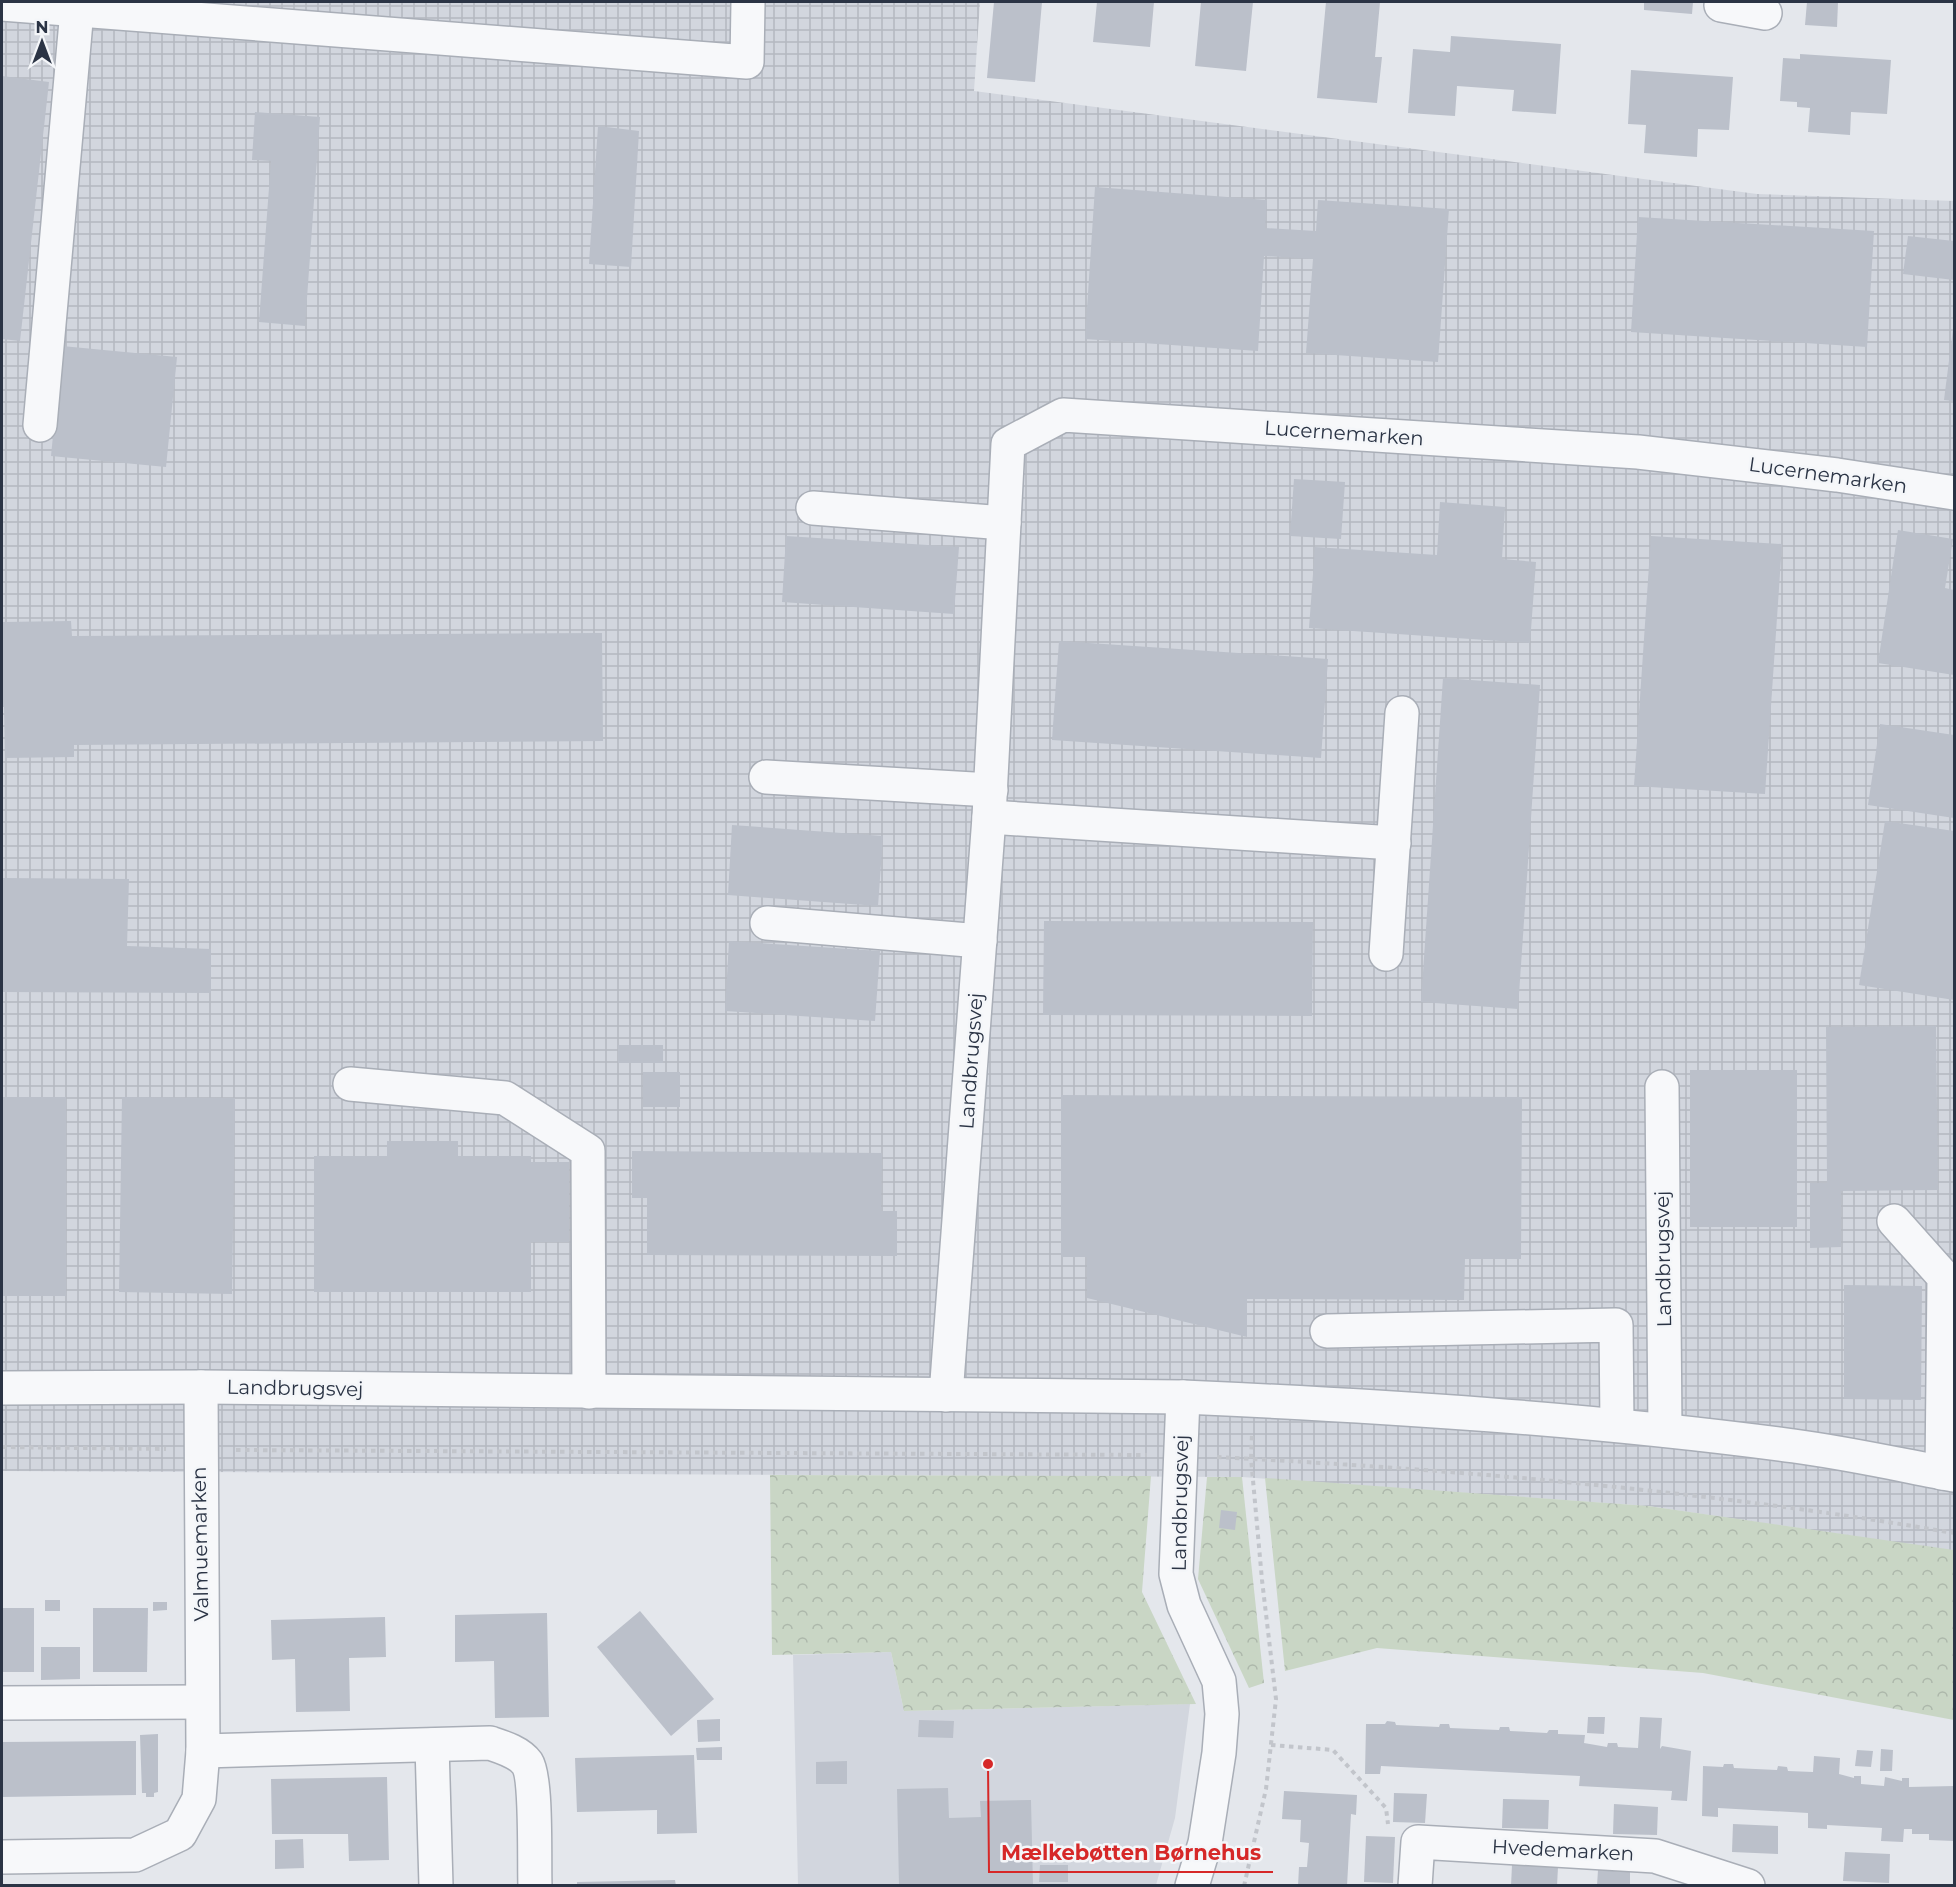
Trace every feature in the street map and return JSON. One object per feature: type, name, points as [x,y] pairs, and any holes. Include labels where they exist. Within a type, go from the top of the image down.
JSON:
[{"type":"street","points":[[2,4],[747,62],[748,2]]},
{"type":"street","points":[[1722,2],[1721,5],[1765,14]]},
{"type":"street","points":[[40,425],[77,10]]},
{"type":"street","name":"Lucernemarken","points":[[1004,523],[1008,444],[1063,415],[1638,452],[1837,475],[1954,493]]},
{"type":"street","points":[[813,508],[1004,523]]},
{"type":"street","name":"Landbrugsvej","points":[[946,1395],[990,803],[1004,523]]},
{"type":"street","points":[[1386,954],[1402,713]]},
{"type":"street","points":[[766,777],[990,803],[1394,843]]},
{"type":"street","points":[[767,923],[980,941]]},
{"type":"street","points":[[350,1084],[505,1098],[588,1151],[589,1392]]},
{"type":"street","name":"Landbrugsvej","points":[[1662,1088],[1665,1430]]},
{"type":"street","name":"Landbrugsvej","points":[[2,1388],[201,1387],[1183,1397],[1253,1400],[1499,1414],[1665,1430],[1796,1446],[1948,1474],[1944,1277],[1894,1221]]},
{"type":"street","points":[[1327,1331],[1616,1325],[1617,1425]]},
{"type":"street","name":"Valmuemarken","points":[[2,1857],[135,1855],[180,1834],[200,1798],[203,1751],[199,1450],[201,1387]]},
{"type":"street","name":"Landbrugsvej","points":[[1183,1397],[1176,1574],[1184,1605],[1219,1681],[1222,1714],[1219,1753],[1205,1843],[1192,1886]]},
{"type":"street","points":[[2,1703],[202,1702]]},
{"type":"street","points":[[203,1751],[490,1743],[510,1750],[527,1763],[532,1785],[535,1886]]},
{"type":"street","points":[[432,1745],[436,1886]]},
{"type":"street","points":[[1415,1886],[1418,1842]]},
{"type":"street","name":"Hvedemarken","points":[[1418,1842],[1655,1856],[1748,1886]]},
{"type":"path","points":[[1244,1886],[1266,1789],[1276,1699],[1251,1458],[1253,1400]]},
{"type":"path","points":[[2,1447],[1180,1455],[1251,1458],[1611,1486],[1878,1520],[1954,1533]]},
{"type":"path","points":[[1271,1745],[1333,1750],[1386,1808],[1389,1829],[1418,1842]]},
{"type":"shaded area","points":[[2,2],[980,2],[974,91],[1757,194],[1954,201],[1954,1551],[1648,1506],[1242,1477],[2,1471]]},
{"type":"shaded area","points":[[891,1652],[904,1711],[1190,1704],[1175,1818],[1156,1885],[798,1885],[793,1655]]},
{"type":"green space","points":[[770,1475],[1151,1476],[1142,1592],[1196,1704],[904,1711],[891,1652],[772,1655]]},
{"type":"green space","points":[[1207,1477],[1242,1477],[1264,1683],[1249,1688],[1198,1579]]},
{"type":"green space","points":[[1265,1478],[1648,1506],[1954,1550],[1954,1720],[1703,1673],[1377,1648],[1285,1671]]},
{"type":"building","points":[[994,2],[1042,2],[1035,82],[987,78]]},
{"type":"building","points":[[1097,2],[1154,2],[1150,47],[1093,42]]},
{"type":"building","points":[[1201,2],[1253,2],[1246,71],[1195,66]]},
{"type":"building","points":[[1326,2],[1380,2],[1375,57],[1382,57],[1377,103],[1317,98]]},
{"type":"building","points":[[1644,2],[1693,2],[1692,14],[1644,10]]},
{"type":"building","points":[[1807,2],[1838,2],[1837,27],[1805,25]]},
{"type":"building","points":[[1451,36],[1561,44],[1556,114],[1512,111],[1514,90],[1457,86],[1455,116],[1408,113],[1413,49],[1450,52]]},
{"type":"building","points":[[1800,54],[1891,60],[1887,114],[1851,112],[1850,135],[1808,132],[1810,108],[1797,107],[1797,102],[1780,101],[1783,58],[1800,59]]},
{"type":"building","points":[[1631,70],[1733,77],[1729,130],[1698,129],[1697,157],[1644,153],[1646,125],[1628,124]]},
{"type":"building","points":[[2,76],[49,82],[20,341],[2,339]]},
{"type":"building","points":[[255,112],[320,117],[305,326],[259,322],[271,161],[252,160]]},
{"type":"building","points":[[598,126],[639,131],[631,267],[589,264]]},
{"type":"building","points":[[1095,187],[1267,200],[1265,228],[1316,231],[1318,200],[1449,209],[1438,362],[1306,353],[1313,259],[1264,256],[1258,351],[1085,339]]},
{"type":"building","points":[[1638,217],[1874,231],[1867,347],[1631,332]]},
{"type":"building","points":[[1908,236],[1954,241],[1954,280],[1903,274]]},
{"type":"building","points":[[1954,329],[1954,401],[1944,400]]},
{"type":"building","points":[[62,346],[177,357],[166,467],[51,456]]},
{"type":"building","points":[[1294,479],[1345,482],[1341,539],[1290,536]]},
{"type":"building","points":[[1440,502],[1505,507],[1502,559],[1536,562],[1530,643],[1309,628],[1315,547],[1437,555]]},
{"type":"building","points":[[1898,530],[1953,539],[1945,588],[1954,590],[1954,675],[1878,663]]},
{"type":"building","points":[[786,536],[959,547],[954,614],[782,602]]},
{"type":"building","points":[[1651,536],[1782,544],[1765,794],[1634,786]]},
{"type":"building","points":[[71,621],[72,636],[602,633],[603,741],[74,745],[74,757],[5,758],[4,707],[2,707],[3,622]]},
{"type":"building","points":[[1059,641],[1328,659],[1321,758],[1052,740]]},
{"type":"building","points":[[1443,678],[1540,685],[1518,1009],[1421,1002]]},
{"type":"building","points":[[1880,724],[1954,735],[1954,818],[1868,805]]},
{"type":"building","points":[[1885,821],[1954,831],[1954,1000],[1859,985]]},
{"type":"building","points":[[732,825],[883,836],[878,906],[728,895]]},
{"type":"building","points":[[2,878],[129,879],[127,946],[211,949],[211,993],[2,992]]},
{"type":"building","points":[[1044,921],[1313,922],[1312,1016],[1043,1015]]},
{"type":"building","points":[[729,941],[880,951],[875,1021],[725,1011]]},
{"type":"building","points":[[1936,1026],[1938,1190],[1841,1191],[1841,1247],[1810,1248],[1810,1183],[1827,1183],[1826,1027]]},
{"type":"building","points":[[618,1045],[663,1045],[663,1063],[618,1063]]},
{"type":"building","points":[[1690,1070],[1797,1070],[1797,1227],[1690,1227]]},
{"type":"building","points":[[643,1072],[680,1072],[680,1107],[643,1107]]},
{"type":"building","points":[[1061,1095],[1522,1097],[1521,1259],[1465,1259],[1464,1300],[1247,1299],[1247,1337],[1087,1298],[1087,1257],[1061,1257]]},
{"type":"building","points":[[2,1097],[66,1097],[66,1296],[2,1296]]},
{"type":"building","points":[[122,1097],[235,1098],[232,1294],[119,1292]]},
{"type":"building","points":[[387,1141],[458,1141],[458,1156],[531,1156],[531,1162],[569,1162],[569,1242],[531,1242],[531,1292],[314,1292],[314,1156],[387,1156]]},
{"type":"building","points":[[632,1151],[882,1153],[881,1211],[897,1211],[897,1256],[647,1255],[647,1198],[632,1198]]},
{"type":"building","points":[[1844,1285],[1922,1286],[1921,1400],[1844,1399]]},
{"type":"building","points":[[1221,1510],[1237,1512],[1235,1530],[1219,1528]]},
{"type":"building","points":[[45,1600],[60,1600],[60,1611],[45,1611]]},
{"type":"building","points":[[153,1602],[167,1602],[167,1610],[153,1611]]},
{"type":"building","points":[[2,1608],[34,1608],[34,1672],[2,1672]]},
{"type":"building","points":[[93,1608],[148,1608],[147,1672],[93,1672]]},
{"type":"building","points":[[640,1611],[714,1699],[671,1736],[597,1647]]},
{"type":"building","points":[[547,1613],[549,1717],[495,1718],[494,1661],[455,1662],[455,1615]]},
{"type":"building","points":[[385,1617],[386,1657],[349,1658],[350,1711],[296,1712],[295,1659],[272,1660],[271,1620]]},
{"type":"building","points":[[41,1647],[80,1647],[80,1679],[41,1680]]},
{"type":"building","points":[[1588,1717],[1605,1717],[1604,1734],[1587,1733]]},
{"type":"building","points":[[1640,1717],[1662,1718],[1660,1749],[1662,1746],[1691,1751],[1687,1801],[1671,1800],[1672,1791],[1579,1786],[1580,1776],[1381,1766],[1380,1774],[1365,1774],[1366,1724],[1385,1724],[1387,1721],[1395,1722],[1396,1725],[1439,1727],[1440,1724],[1449,1724],[1450,1728],[1499,1730],[1500,1727],[1509,1727],[1510,1731],[1547,1733],[1549,1730],[1558,1730],[1558,1734],[1585,1735],[1584,1743],[1607,1747],[1608,1743],[1617,1743],[1618,1747],[1638,1748]]},
{"type":"building","points":[[720,1719],[720,1741],[698,1742],[697,1720]]},
{"type":"building","points":[[919,1720],[954,1721],[953,1738],[918,1737]]},
{"type":"building","points":[[158,1734],[158,1792],[154,1793],[154,1797],[146,1797],[146,1793],[142,1793],[140,1735]]},
{"type":"building","points":[[136,1741],[136,1795],[2,1797],[2,1742]]},
{"type":"building","points":[[722,1747],[722,1760],[697,1760],[696,1748]]},
{"type":"building","points":[[1881,1749],[1893,1750],[1892,1771],[1880,1771]]},
{"type":"building","points":[[1857,1750],[1873,1751],[1871,1767],[1855,1766]]},
{"type":"building","points":[[694,1755],[697,1833],[657,1834],[657,1810],[577,1812],[575,1758]]},
{"type":"building","points":[[1814,1756],[1840,1758],[1839,1774],[1854,1778],[1854,1776],[1861,1776],[1861,1784],[1884,1786],[1885,1777],[1902,1781],[1902,1778],[1909,1778],[1909,1787],[1954,1786],[1954,1841],[1929,1840],[1929,1834],[1912,1834],[1912,1829],[1904,1829],[1903,1842],[1881,1841],[1882,1828],[1827,1825],[1827,1829],[1808,1828],[1808,1813],[1718,1808],[1718,1817],[1702,1816],[1703,1766],[1723,1767],[1724,1764],[1733,1764],[1734,1768],[1777,1770],[1778,1766],[1787,1767],[1788,1771],[1813,1772]]},
{"type":"building","points":[[847,1761],[847,1784],[816,1784],[816,1762]]},
{"type":"building","points":[[387,1777],[389,1860],[349,1861],[348,1834],[272,1834],[271,1779]]},
{"type":"building","points":[[948,1788],[949,1818],[981,1817],[980,1801],[1031,1800],[1033,1886],[899,1886],[897,1789]]},
{"type":"building","points":[[1284,1791],[1357,1795],[1356,1815],[1351,1814],[1347,1886],[1298,1886],[1299,1867],[1307,1867],[1309,1843],[1300,1842],[1301,1820],[1282,1819]]},
{"type":"building","points":[[1394,1793],[1427,1794],[1425,1823],[1393,1822]]},
{"type":"building","points":[[1503,1799],[1549,1800],[1548,1829],[1502,1828]]},
{"type":"building","points":[[1614,1804],[1658,1807],[1657,1835],[1613,1834]]},
{"type":"building","points":[[1733,1824],[1778,1826],[1778,1854],[1732,1852]]},
{"type":"building","points":[[1366,1836],[1395,1837],[1393,1883],[1364,1882]]},
{"type":"building","points":[[303,1839],[304,1868],[275,1869],[275,1840]]},
{"type":"building","points":[[1845,1852],[1890,1854],[1889,1883],[1843,1881]]},
{"type":"building","points":[[1040,1865],[1068,1865],[1068,1882],[1039,1882]]},
{"type":"building","points":[[1512,1865],[1558,1867],[1557,1886],[1511,1886]]},
{"type":"building","points":[[1598,1870],[1630,1872],[1630,1886],[1597,1886]]},
{"type":"building","points":[[675,1880],[676,1886],[577,1886],[577,1882]]},
{"type":"place","name":"Mælkebøtten Børnehus","points":[[988,1764]]}]
